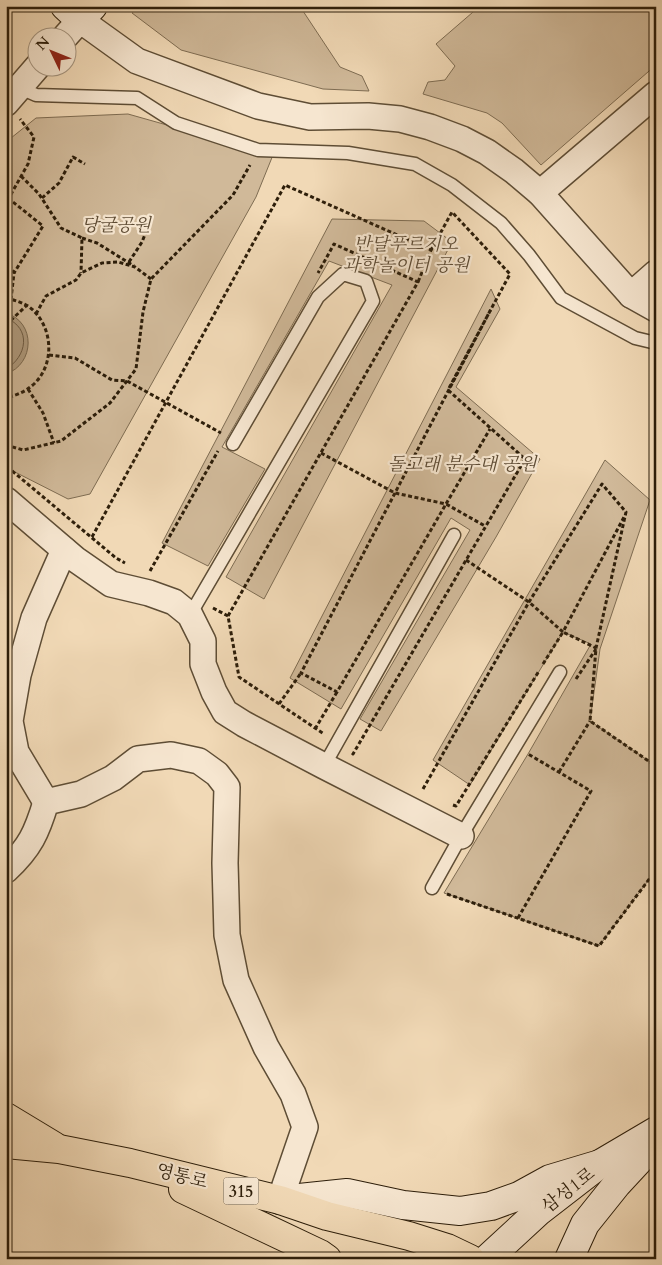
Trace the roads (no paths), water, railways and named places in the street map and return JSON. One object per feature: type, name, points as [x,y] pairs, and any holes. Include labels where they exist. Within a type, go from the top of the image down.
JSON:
[{"type":"main road","points":[[6,1117],[59,1149]]},
{"type":"main road","name":"삼성1로","points":[[487,1259],[538,1212],[600,1164],[656,1131]]},
{"type":"main road","points":[[569,1259],[585,1224],[617,1184],[656,1142]]},
{"type":"main road","name":"영통로","points":[[6,1144],[59,1149],[130,1163],[280,1200],[327,1216],[410,1236],[447,1248],[470,1259]]},
{"type":"main road","name":"315","points":[[130,1163],[327,1259]]},
{"type":"main road","points":[[280,1200],[347,1194],[403,1205],[460,1211],[492,1206],[519,1196],[550,1179],[600,1164]]},
{"type":"street","points":[[76,17],[137,61],[258,106],[310,117],[368,116],[400,120],[430,127],[462,138],[494,157],[540,193],[631,295],[656,309]]},
{"type":"street","points":[[11,97],[28,77]]},
{"type":"street","points":[[540,193],[656,94]]},
{"type":"street","points":[[631,295],[656,273]]},
{"type":"street","points":[[6,500],[75,559],[111,584],[149,593],[194,608],[203,641],[203,664],[224,712],[461,836]]},
{"type":"street","points":[[6,870],[22,855],[38,826],[46,802],[16,752],[10,721],[18,675],[34,618],[64,550]]},
{"type":"street","points":[[46,802],[81,794],[113,778],[138,759],[171,755],[199,761],[217,774],[228,787],[225,864],[227,935],[236,980],[266,1047],[293,1094],[305,1126],[280,1200]]},
{"type":"lane","points":[[11,97],[36,95],[137,98],[176,122],[258,150],[348,153],[415,164],[452,185],[501,223],[529,255],[561,298],[635,338],[656,343]]},
{"type":"lane","points":[[194,608],[373,302],[366,281],[343,274],[318,297],[230,440]]},
{"type":"lane","points":[[324,766],[454,535]]},
{"type":"lane","points":[[432,888],[461,836],[560,672]]},
{"type":"water","points":[[6,313],[16,318],[23,325],[28,343],[27,353],[22,362],[16,369],[6,374]]},
{"type":"park label","name":"당굴공원","points":[[116,225]]},
{"type":"park label","name":"반달푸르지오 과학놀이터 공원","points":[[406,254]]},
{"type":"park label","name":"돌고래 분수대 공원","points":[[462,464]]}]
